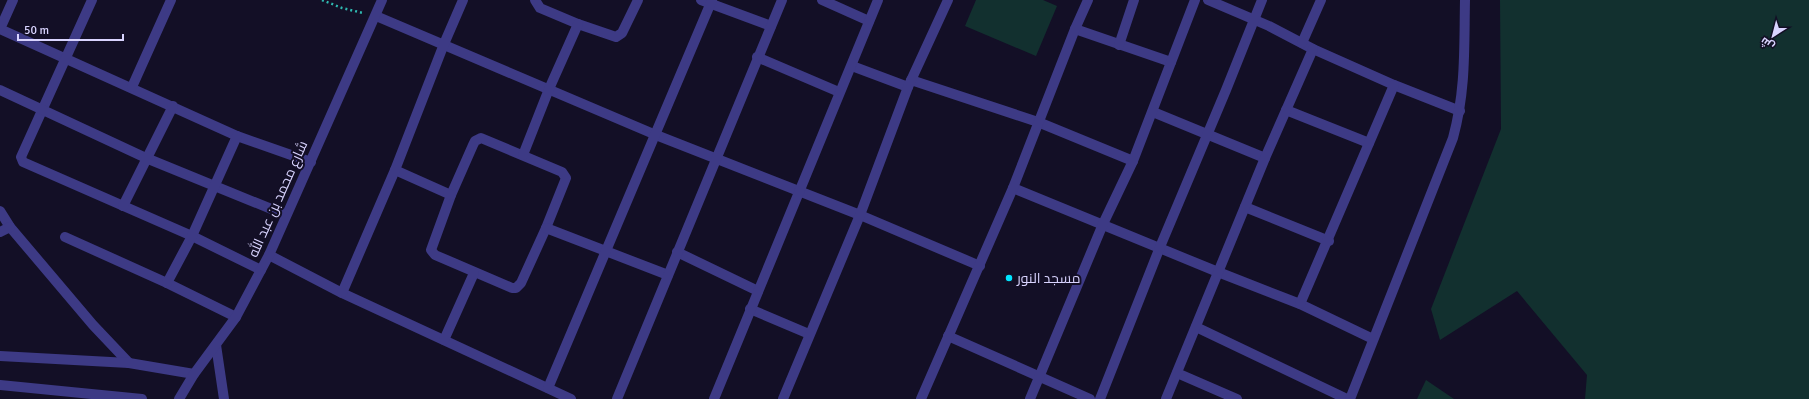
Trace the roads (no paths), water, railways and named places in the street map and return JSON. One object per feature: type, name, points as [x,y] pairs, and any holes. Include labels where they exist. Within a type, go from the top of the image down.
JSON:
[{"type":"street","points":[[13,0],[0,29],[66,60],[132,87],[237,136],[311,162]]},
{"type":"street","points":[[92,0],[21,157],[23,162],[192,236],[261,270]]},
{"type":"street","points":[[132,87],[172,0]]},
{"type":"street","name":"شارع محمد بن عبد الله","points":[[179,399],[194,374],[236,317],[269,256],[382,0]]},
{"type":"street","points":[[342,293],[395,170],[444,44],[463,0]]},
{"type":"street","points":[[535,0],[540,8],[611,37],[620,36],[638,0]]},
{"type":"street","points":[[616,399],[782,0]]},
{"type":"street","points":[[822,0],[869,22]]},
{"type":"street","points":[[714,399],[878,0]]},
{"type":"street","points":[[783,399],[860,215],[910,84],[948,0]]},
{"type":"street","points":[[922,398],[1014,188],[1038,122],[1088,0]]},
{"type":"street","points":[[1120,45],[1134,0]]},
{"type":"street","points":[[1030,399],[1103,224],[1133,161],[1195,0]]},
{"type":"street","points":[[1208,0],[1312,49],[1394,85],[1460,111]]},
{"type":"street","points":[[1100,399],[1160,247],[1229,84],[1262,0]]},
{"type":"street","points":[[1302,43],[1321,0]]},
{"type":"street","points":[[1196,327],[1349,399],[1445,161],[1460,111],[1465,68],[1465,0]]},
{"type":"street","points":[[548,388],[656,134],[708,1],[771,26]]},
{"type":"street","points":[[376,16],[656,134],[798,192],[860,215],[980,266]]},
{"type":"street","points":[[523,155],[549,89],[578,24]]},
{"type":"street","points":[[1075,29],[1170,62]]},
{"type":"street","points":[[1166,399],[1265,158],[1312,49]]},
{"type":"street","points":[[757,57],[839,92]]},
{"type":"street","points":[[852,66],[1038,122],[1133,161]]},
{"type":"street","points":[[1300,304],[1329,240],[1394,85]]},
{"type":"street","points":[[0,90],[146,158],[214,187],[286,215]]},
{"type":"street","points":[[123,206],[173,106]]},
{"type":"street","points":[[1286,110],[1369,144]]},
{"type":"street","points":[[1153,112],[1265,158]]},
{"type":"street","points":[[166,283],[192,236],[237,136]]},
{"type":"street","points":[[481,138],[562,172],[566,178],[546,228],[519,286],[512,288],[435,255],[431,250],[451,194],[473,145],[478,139],[481,138]]},
{"type":"street","points":[[395,170],[451,194]]},
{"type":"street","points":[[1014,188],[1300,304],[1373,339]]},
{"type":"street","points":[[1245,207],[1329,240]]},
{"type":"street","points":[[0,211],[10,227],[92,325],[129,363]]},
{"type":"street","points":[[0,232],[10,227]]},
{"type":"street","points":[[546,228],[668,275]]},
{"type":"street","points":[[65,237],[236,317]]},
{"type":"street","points":[[677,252],[758,291]]},
{"type":"street","points":[[269,256],[342,293],[571,399]]},
{"type":"street","points":[[444,340],[474,273]]},
{"type":"street","points":[[750,309],[809,334]]},
{"type":"street","points":[[948,336],[1090,399]]},
{"type":"street","points":[[216,345],[224,399]]},
{"type":"street","points":[[0,356],[129,363],[194,374]]},
{"type":"street","points":[[1177,373],[1237,399]]},
{"type":"street","points":[[1,388],[77,396],[142,399]]},
{"type":"place","name":"مسجد النور","points":[[1009,278]]}]
